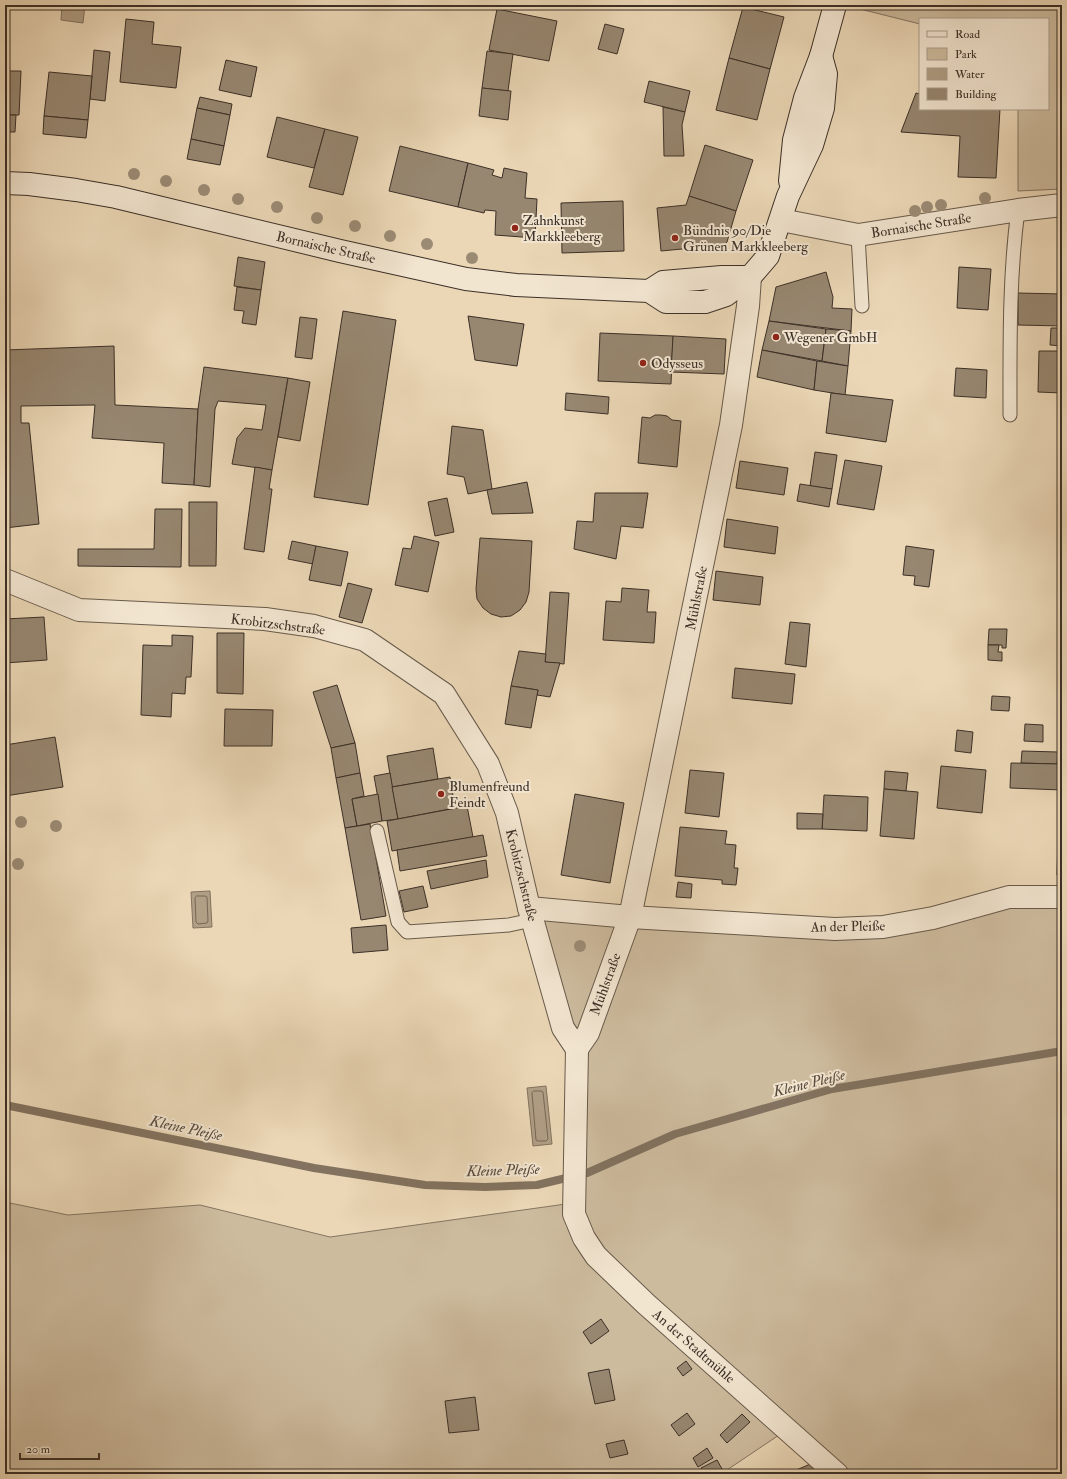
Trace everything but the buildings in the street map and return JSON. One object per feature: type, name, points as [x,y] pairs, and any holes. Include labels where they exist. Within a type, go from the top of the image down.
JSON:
[{"type":"street","name":"Bornaische Straße","points":[[5,183],[29,184],[116,197],[340,251],[466,279],[516,285],[649,291],[666,302],[705,302],[726,296],[750,277],[768,256],[788,196],[794,140],[805,98],[821,56],[835,5]]},
{"type":"street","name":"Bornaische Straße","points":[[781,220],[858,235],[1018,210],[1062,205]]},
{"type":"street","name":"Mühlstraße","points":[[576,1049],[588,1033],[630,917],[731,425],[748,306],[750,277]]},
{"type":"street","name":"Krobitzschstraße","points":[[5,580],[79,610],[265,619],[314,626],[365,640],[444,694],[488,764],[507,813],[531,914],[563,1028],[576,1049]]},
{"type":"street","name":"An der Pleiße","points":[[630,917],[835,929],[883,927],[933,918],[1009,897],[1062,897]]},
{"type":"street","points":[[531,914],[630,917]]},
{"type":"street","name":"An der Stadtmühle","points":[[576,1049],[574,1214],[584,1238],[596,1256],[646,1304],[837,1474]]},
{"type":"lane","points":[[1010,415],[1010,332],[1014,239],[1018,210]]},
{"type":"lane","points":[[858,235],[862,306]]},
{"type":"lane","points":[[377,831],[398,922],[407,932],[509,925],[531,914]]},
{"type":"green space","points":[[857,5],[1062,5],[1062,189],[1018,191],[1018,110],[1049,110],[1049,18],[919,18],[919,24],[856,8]]},
{"type":"green space","points":[[1062,897],[1062,1474],[837,1474],[788,1429],[721,1474],[5,1474],[5,1202],[68,1215],[200,1205],[330,1237],[573,1203],[576,1084],[529,908],[835,929]]},
{"type":"water","points":[[62,5],[85,5],[83,23],[61,20]]},
{"type":"water","points":[[210,891],[212,927],[193,928],[191,892]]},
{"type":"water","points":[[546,1086],[552,1144],[533,1146],[527,1088]]},
{"type":"waterway","name":"Kleine Pleiße","points":[[5,1105],[314,1168],[425,1185],[485,1187],[537,1185],[587,1173],[675,1134],[832,1089],[1062,1051]]},
{"type":"place","name":"Zahnkunst Markkleeberg","points":[[515,228]]},
{"type":"place","name":"Bündnis 90/Die Grünen Markkleeberg","points":[[675,238]]},
{"type":"place","name":"Wegener GmbH","points":[[776,337]]},
{"type":"place","name":"Odysseus","points":[[643,363]]},
{"type":"place","name":"Blumenfreund Feindt","points":[[441,794]]}]
